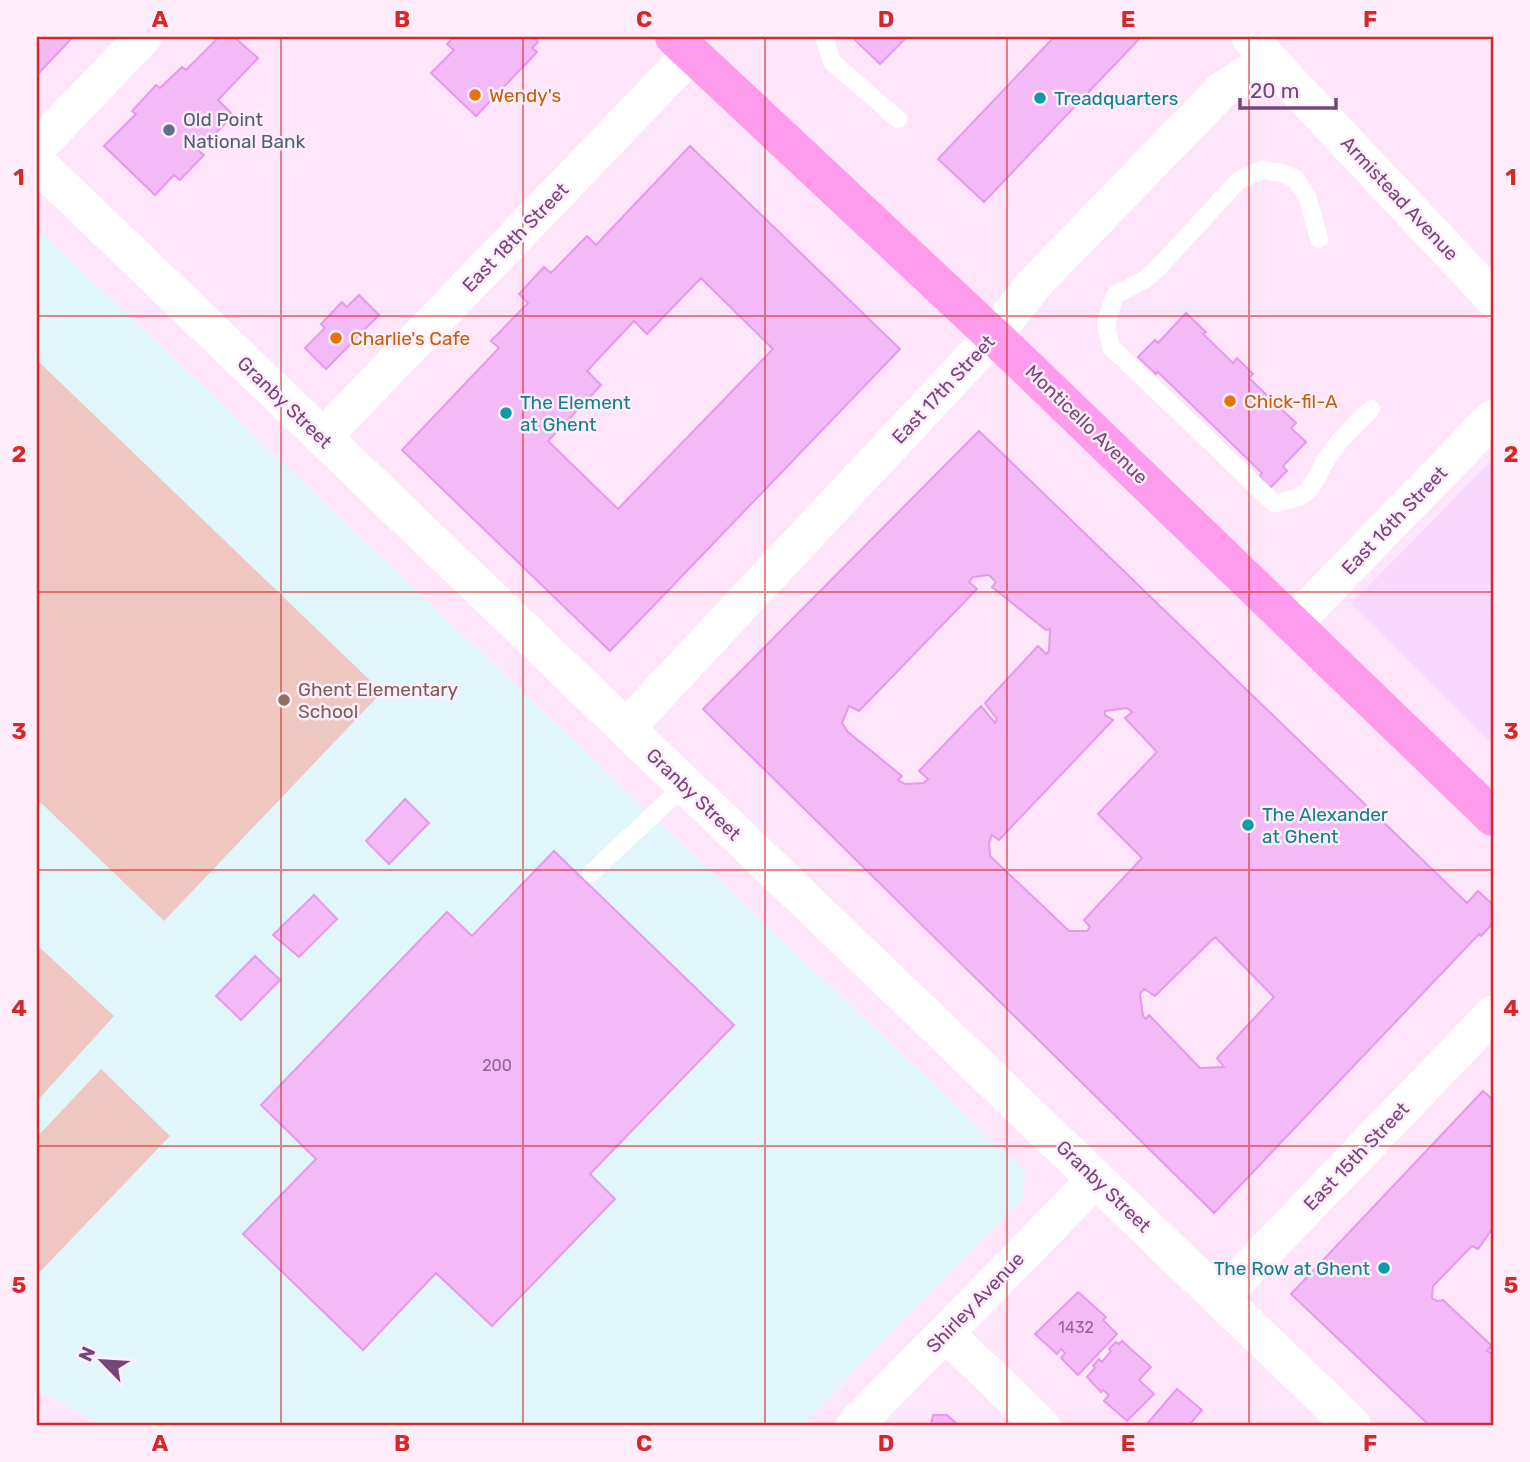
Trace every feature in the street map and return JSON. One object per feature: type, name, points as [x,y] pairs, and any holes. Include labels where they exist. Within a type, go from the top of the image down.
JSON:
[{"type":"main road","name":"Monticello Avenue","points":[[691,42],[1493,817]]},
{"type":"street","points":[[37,148],[143,37]]},
{"type":"street","name":"East 18th Street","points":[[322,438],[691,42]]},
{"type":"street","name":"East 17th Street","points":[[625,728],[994,335],[1035,283],[1221,91],[1259,48]]},
{"type":"street","name":"Armistead Avenue","points":[[1259,48],[1493,298]]},
{"type":"street","name":"Granby Street","points":[[37,163],[1352,1425]]},
{"type":"street","name":"East 16th Street","points":[[1294,623],[1493,418]]},
{"type":"street","name":"East 15th Street","points":[[1220,1298],[1493,1014]]},
{"type":"street","name":"Shirley Avenue","points":[[855,1425],[1096,1179]]},
{"type":"street","points":[[945,1333],[1041,1425]]},
{"type":"lane","points":[[824,37],[832,62],[898,119]]},
{"type":"lane","points":[[1319,239],[1308,199],[1296,179],[1282,173],[1261,170],[1238,181],[1157,269],[1144,280],[1115,295],[1106,323],[1111,347],[1274,503],[1295,499],[1310,490],[1329,455],[1371,409]]},
{"type":"lane","points":[[591,873],[685,785]]},
{"type":"shaded area","name":"Ghent Elementary School","points":[[37,228],[1026,1173],[1022,1199],[803,1425],[103,1425],[37,1390]]},
{"type":"shaded area","points":[[37,360],[382,692],[164,921],[37,799]]},
{"type":"shaded area","points":[[1493,459],[1493,745],[1351,604]]},
{"type":"shaded area","points":[[37,945],[114,1016],[37,1101]]},
{"type":"shaded area","points":[[101,1069],[170,1136],[37,1275],[37,1137]]},
{"type":"building","points":[[37,37],[73,37],[37,75]]},
{"type":"building","name":"Old Point National Bank","points":[[219,37],[234,37],[258,58],[218,100],[233,115],[199,151],[204,155],[180,180],[174,175],[155,195],[104,146],[136,114],[132,111],[156,85],[160,88],[182,67],[186,70]]},
{"type":"building","name":"Wendy's","points":[[454,37],[533,37],[538,42],[532,48],[537,52],[476,116],[431,73],[454,50],[447,44]]},
{"type":"building","points":[[852,37],[907,37],[880,64]]},
{"type":"building","name":"Treadquarters","points":[[1054,37],[1141,37],[984,202],[938,159]]},
{"type":"building","name":"The Element at Ghent","points":[[690,146],[900,349],[610,651],[402,450],[499,348],[491,341],[528,303],[519,294],[544,267],[551,273],[587,236],[596,245]],"holes":[[[701,278],[773,349],[618,509],[548,441],[601,385],[587,371],[634,321],[647,334]]]},
{"type":"building","name":"Charlie's Cafe","points":[[359,295],[379,315],[326,369],[305,348],[325,328],[321,324],[342,302],[347,307]]},
{"type":"building","name":"Chick-fil-A","points":[[1186,313],[1233,363],[1237,358],[1253,374],[1249,378],[1296,423],[1291,428],[1306,442],[1283,466],[1287,471],[1270,488],[1259,477],[1262,473],[1158,372],[1156,374],[1138,357],[1155,340],[1158,343]]},
{"type":"building","name":"The Alexander at Ghent","points":[[979,431],[1467,903],[1478,891],[1493,905],[1493,923],[1481,936],[1479,934],[1214,1213],[703,709]],"holes":[[[989,575],[996,582],[992,587],[1046,630],[1050,629],[1049,651],[1046,654],[1038,646],[985,703],[997,719],[995,723],[981,706],[919,771],[928,779],[924,783],[905,784],[898,780],[902,776],[848,732],[842,723],[849,706],[859,711],[977,589],[969,582],[973,577]],[[1127,708],[1132,712],[1125,718],[1157,752],[1098,814],[1142,858],[1084,920],[1090,927],[1087,931],[1069,931],[990,856],[989,843],[992,835],[999,840],[1113,720],[1105,715],[1105,711]],[[1215,937],[1274,997],[1217,1058],[1224,1067],[1200,1068],[1149,1015],[1146,1019],[1143,1016],[1140,994],[1144,989],[1155,996]]]},
{"type":"building","points":[[405,799],[429,823],[389,864],[366,841]]},
{"type":"building","points":[[554,851],[734,1025],[590,1174],[615,1199],[492,1326],[436,1273],[363,1350],[243,1234],[316,1159],[261,1105],[447,912],[472,936]]},
{"type":"building","points":[[314,895],[337,919],[299,957],[273,935]]},
{"type":"building","points":[[255,956],[280,980],[241,1020],[216,996]]},
{"type":"building","name":"The Row at Ghent","points":[[1483,1091],[1493,1100],[1493,1228],[1478,1249],[1472,1246],[1433,1286],[1432,1298],[1443,1300],[1492,1346],[1487,1351],[1493,1354],[1493,1425],[1429,1425],[1291,1294]]},
{"type":"building","points":[[1078,1292],[1106,1317],[1103,1320],[1117,1334],[1078,1375],[1061,1358],[1065,1353],[1061,1349],[1057,1354],[1035,1334]]},
{"type":"building","points":[[1122,1341],[1151,1367],[1139,1380],[1154,1394],[1127,1421],[1104,1401],[1109,1395],[1103,1390],[1101,1392],[1087,1377],[1099,1359],[1102,1362],[1111,1351],[1109,1349],[1116,1342],[1119,1344]]},
{"type":"building","points":[[1177,1389],[1202,1410],[1189,1425],[1146,1425]]},
{"type":"building","points":[[933,1415],[947,1415],[958,1425],[931,1425]]},
{"type":"place","name":"Wendy's","points":[[475,95]]},
{"type":"place","name":"Treadquarters","points":[[1040,98]]},
{"type":"place","name":"Old Point National Bank","points":[[169,130]]},
{"type":"place","name":"Charlie's Cafe","points":[[336,338]]},
{"type":"place","name":"Chick-fil-A","points":[[1230,401]]},
{"type":"place","name":"The Element at Ghent","points":[[506,413]]},
{"type":"place","name":"Ghent Elementary School","points":[[284,700]]},
{"type":"place","name":"The Alexander at Ghent","points":[[1248,825]]},
{"type":"place","name":"The Row at Ghent","points":[[1384,1268]]}]
